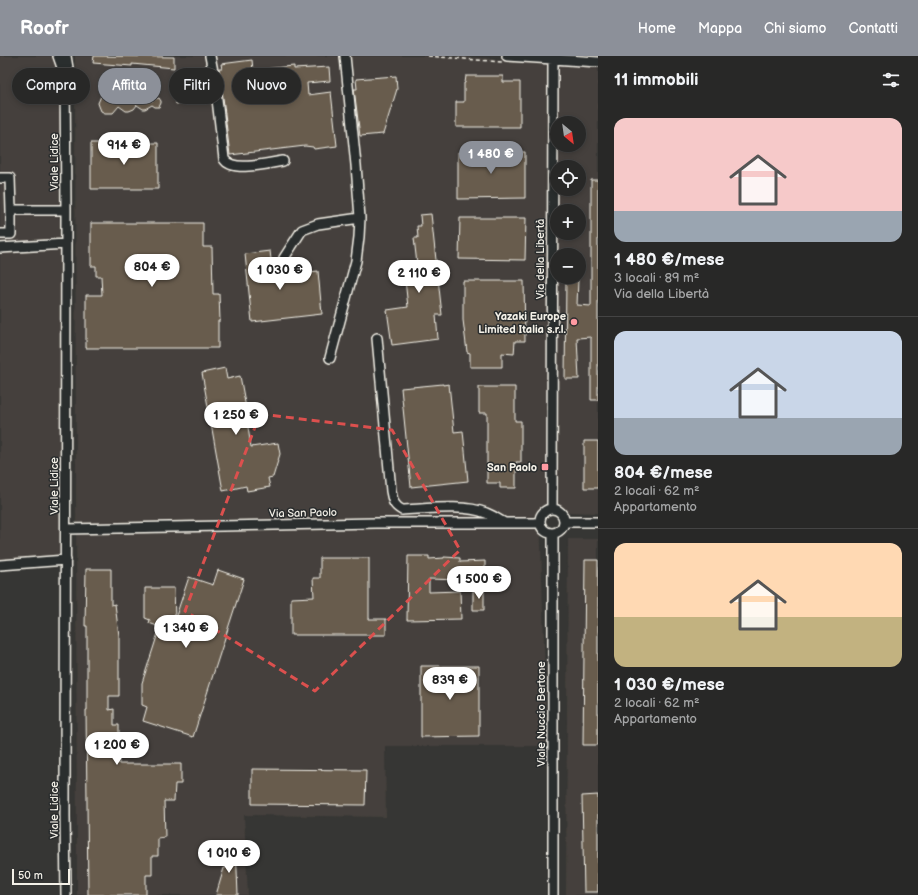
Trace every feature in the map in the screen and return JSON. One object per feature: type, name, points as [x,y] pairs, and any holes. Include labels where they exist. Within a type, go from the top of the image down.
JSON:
[{"type":"street","name":"Viale Lidice","points":[[58,56],[63,68]]},
{"type":"street","name":"Viale Lidice","points":[[66,56],[68,68]]},
{"type":"street","points":[[210,56],[215,82],[225,162],[242,167],[283,161]]},
{"type":"street","points":[[330,358],[356,261],[360,218],[345,56]]},
{"type":"street","points":[[507,56],[598,62]]},
{"type":"street","name":"Via della Libertà","points":[[552,509],[553,58]]},
{"type":"street","name":"Viale Lidice","points":[[66,104],[66,895]]},
{"type":"street","points":[[0,178],[10,178],[12,210],[11,234],[0,234]]},
{"type":"street","points":[[12,210],[66,210]]},
{"type":"street","points":[[284,258],[302,230],[318,224],[360,218]]},
{"type":"street","points":[[0,248],[66,244]]},
{"type":"street","points":[[377,338],[393,503],[397,508],[402,510],[454,508],[475,510],[486,513],[504,523]]},
{"type":"street","points":[[552,509],[562,514],[564,522],[564,525],[560,531],[550,534],[543,530],[540,519],[544,512],[552,509]]},
{"type":"street","points":[[564,522],[598,522]]},
{"type":"street","name":"Via San Paolo","points":[[66,529],[376,523],[540,523]]},
{"type":"street","name":"Viale Nuccio Bertone","points":[[553,534],[553,895]]},
{"type":"street","points":[[0,565],[66,560]]},
{"type":"highlighted area","points":[[260,414],[392,430],[460,550],[315,691],[185,611]]},
{"type":"shaded area","points":[[0,56],[54,56],[59,68],[12,68],[12,104],[60,104],[59,558],[0,562]]},
{"type":"shaded area","points":[[75,56],[453,56],[598,66],[598,513],[540,511],[547,746],[385,746],[386,817],[244,815],[248,895],[77,895],[75,104],[90,104],[90,68],[75,68]]},
{"type":"shaded area","points":[[568,539],[598,539],[598,895],[566,895]]},
{"type":"building","points":[[94,56],[174,57],[174,68],[132,64],[132,66],[93,63]]},
{"type":"building","points":[[252,60],[253,68],[232,68],[232,104],[301,104],[301,69],[329,67],[330,81],[307,83],[308,95],[331,92],[337,146],[314,149],[313,147],[305,146],[230,155],[224,104],[224,68],[222,68],[221,64]]},
{"type":"building","points":[[294,66],[294,68],[274,68]]},
{"type":"building","points":[[396,76],[397,89],[383,134],[360,136],[354,89],[357,89],[356,79]]},
{"type":"building","points":[[466,76],[503,76],[503,82],[520,82],[520,127],[456,127],[456,102],[464,102],[464,83]]},
{"type":"building","points":[[98,104],[160,104],[159,107],[152,105],[145,109],[137,105],[134,109],[129,111],[126,111],[119,106],[113,113],[105,113],[101,111]]},
{"type":"building","points":[[91,143],[158,143],[158,189],[91,189]]},
{"type":"building","points":[[458,152],[525,152],[525,198],[458,199]]},
{"type":"building","points":[[591,180],[598,180],[598,400],[591,400],[591,337],[577,338],[579,379],[565,379],[566,284],[578,284],[577,305],[591,306]]},
{"type":"building","points":[[431,214],[442,315],[436,315],[438,339],[392,345],[387,310],[408,307],[405,280],[412,280],[411,264],[417,264],[414,238],[418,238],[417,226],[421,226],[420,215]]},
{"type":"building","points":[[460,218],[526,218],[525,260],[459,259]]},
{"type":"building","points":[[91,223],[203,223],[203,247],[212,247],[213,294],[219,294],[220,321],[218,321],[218,348],[86,348],[86,295],[102,295],[101,276],[96,276],[96,266],[91,266]]},
{"type":"building","points":[[270,251],[273,276],[318,271],[322,314],[252,322],[245,254]]},
{"type":"building","points":[[463,281],[524,281],[525,341],[515,341],[514,354],[502,353],[502,367],[470,367],[470,353],[467,352],[463,320]]},
{"type":"building","points":[[225,368],[227,379],[240,376],[251,447],[278,443],[280,454],[273,477],[268,478],[270,487],[247,491],[246,486],[223,491],[202,373]]},
{"type":"building","points":[[449,384],[454,432],[463,431],[468,481],[411,487],[401,388]]},
{"type":"building","points":[[479,387],[515,387],[515,421],[521,421],[521,462],[516,462],[516,488],[500,488],[500,483],[487,483],[487,413],[479,413]]},
{"type":"building","points":[[584,441],[598,441],[598,488],[584,488]]},
{"type":"building","points":[[408,556],[429,556],[429,559],[444,557],[460,558],[460,562],[485,561],[485,577],[460,577],[460,580],[429,579],[429,592],[460,591],[461,619],[407,620]]},
{"type":"building","points":[[320,558],[369,558],[369,619],[386,619],[386,635],[291,635],[291,598],[314,597],[313,578],[320,578]]},
{"type":"building","points":[[585,560],[598,560],[598,745],[583,745]]},
{"type":"building","points":[[86,569],[111,569],[111,605],[115,604],[119,636],[119,696],[109,696],[109,710],[114,709],[114,725],[119,725],[119,764],[181,764],[181,784],[175,784],[174,801],[164,801],[165,837],[158,838],[158,856],[152,856],[152,875],[146,875],[146,895],[88,895],[86,710],[87,626],[85,626]]},
{"type":"building","points":[[218,570],[244,579],[193,737],[143,721],[147,707],[142,705],[142,683],[160,627],[149,623],[150,620],[145,618],[145,588],[174,588],[175,619],[189,577],[213,585]]},
{"type":"building","points":[[484,590],[484,610],[473,610],[473,591]]},
{"type":"building","points":[[421,666],[479,666],[479,736],[421,737]]},
{"type":"building","points":[[252,769],[366,770],[365,805],[252,804]]},
{"type":"building","points":[[598,795],[598,892],[584,892],[582,796]]},
{"type":"building","points":[[236,846],[238,895],[216,895],[224,868],[226,868],[225,847]]},
{"type":"place","name":"Yazaki Europe Limited Italia s.r.l.","points":[[574,322]]},
{"type":"place","name":"San Paolo","points":[[545,467]]}]
